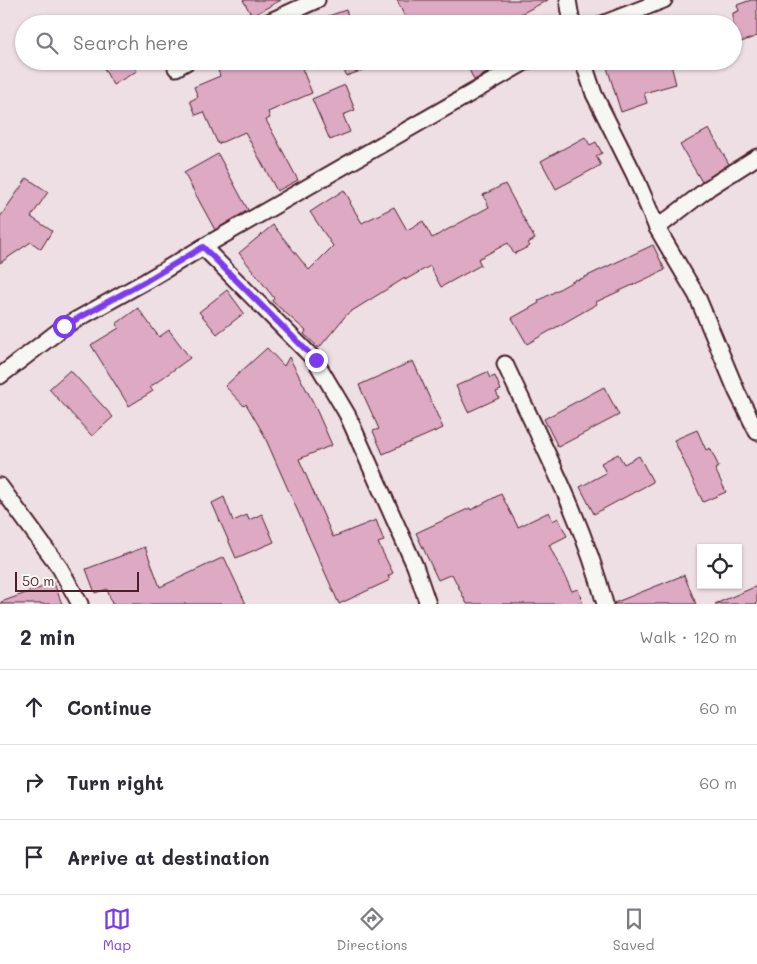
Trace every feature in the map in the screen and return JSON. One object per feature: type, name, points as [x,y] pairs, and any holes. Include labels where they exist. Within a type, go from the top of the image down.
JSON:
[{"type":"street","points":[[284,15],[317,0]]},
{"type":"street","points":[[568,0],[570,15]]},
{"type":"street","points":[[625,15],[664,0]]},
{"type":"street","points":[[0,376],[64,326],[146,281],[511,70]]},
{"type":"street","points":[[586,70],[594,94],[635,176],[656,228],[697,296],[737,392],[757,432]]},
{"type":"street","points":[[656,228],[710,187],[757,157]]},
{"type":"street","points":[[203,247],[316,360],[348,414],[415,566],[428,604]]},
{"type":"street","points":[[505,364],[576,518],[598,577],[605,604]]},
{"type":"street","points":[[0,486],[60,568],[80,604]]},
{"type":"building","points":[[243,0],[281,0],[254,15],[251,15]]},
{"type":"building","points":[[397,0],[548,0],[519,15],[404,15]]},
{"type":"building","points":[[757,0],[757,36],[742,42],[742,15],[733,15],[733,13],[739,11],[737,5]]},
{"type":"building","points":[[346,10],[348,15],[331,15]]},
{"type":"building","points":[[105,70],[136,70],[137,71],[113,85]]},
{"type":"building","points":[[218,70],[303,70],[312,93],[268,112],[270,118],[266,120],[298,180],[277,191],[245,132],[218,144],[204,112],[196,115],[190,101],[198,97],[194,87],[220,76]]},
{"type":"building","points":[[344,70],[364,70],[346,76]]},
{"type":"building","points":[[469,70],[492,70],[474,80]]},
{"type":"building","points":[[608,70],[672,70],[676,84],[644,93],[647,103],[621,112]]},
{"type":"building","points":[[345,85],[355,110],[343,115],[350,132],[330,140],[312,99]]},
{"type":"building","points":[[709,129],[729,164],[702,182],[680,145]]},
{"type":"building","points":[[585,137],[590,145],[596,142],[602,153],[596,156],[601,165],[556,189],[541,161]]},
{"type":"building","points":[[218,154],[248,210],[215,230],[184,173]]},
{"type":"building","points":[[27,178],[48,192],[31,217],[52,231],[41,249],[31,242],[0,263],[0,217]]},
{"type":"building","points":[[505,184],[535,239],[528,243],[530,246],[514,254],[508,243],[478,259],[481,265],[441,287],[430,266],[405,280],[405,278],[347,314],[319,348],[304,334],[306,331],[272,301],[274,298],[239,253],[273,225],[309,270],[333,246],[310,212],[344,190],[362,223],[394,207],[407,230],[423,221],[432,238],[489,207],[483,195]]},
{"type":"building","points":[[653,245],[665,270],[596,302],[597,304],[527,344],[512,318],[577,279],[583,278]]},
{"type":"building","points":[[227,290],[244,313],[217,334],[199,312]]},
{"type":"building","points":[[138,308],[159,337],[169,330],[190,358],[150,387],[153,391],[129,406],[91,345],[119,328],[116,324]]},
{"type":"building","points":[[267,348],[284,366],[289,357],[313,402],[332,445],[299,459],[333,537],[376,520],[384,541],[378,543],[393,573],[388,576],[390,580],[339,604],[263,433],[246,404],[244,406],[225,386]]},
{"type":"building","points":[[413,361],[443,428],[383,454],[373,431],[379,429],[359,385]]},
{"type":"building","points":[[70,370],[113,417],[92,436],[49,389]]},
{"type":"building","points":[[487,372],[490,378],[495,376],[501,390],[496,392],[499,398],[468,412],[456,386]]},
{"type":"building","points":[[604,387],[619,415],[558,447],[544,419]]},
{"type":"building","points":[[697,430],[706,450],[710,448],[719,467],[715,469],[726,492],[703,502],[674,440]]},
{"type":"building","points":[[618,454],[624,464],[639,456],[653,482],[594,514],[580,487],[606,473],[601,463]]},
{"type":"building","points":[[501,494],[518,527],[549,512],[553,521],[558,518],[567,536],[549,545],[572,591],[578,589],[583,604],[467,604],[452,574],[438,580],[416,533],[470,508],[471,510]]},
{"type":"building","points":[[224,497],[233,521],[247,515],[249,520],[262,514],[274,542],[236,558],[212,503]]},
{"type":"building","points":[[145,547],[160,587],[224,557],[246,604],[112,604],[107,589],[95,593],[86,569]]},
{"type":"building","points":[[684,575],[696,604],[614,604],[614,603]]},
{"type":"building","points":[[54,583],[62,604],[1,604],[1,602]]},
{"type":"building","points":[[757,586],[757,604],[715,604]]},
{"type":"route","points":[[64,326],[203,247],[316,360]]}]
